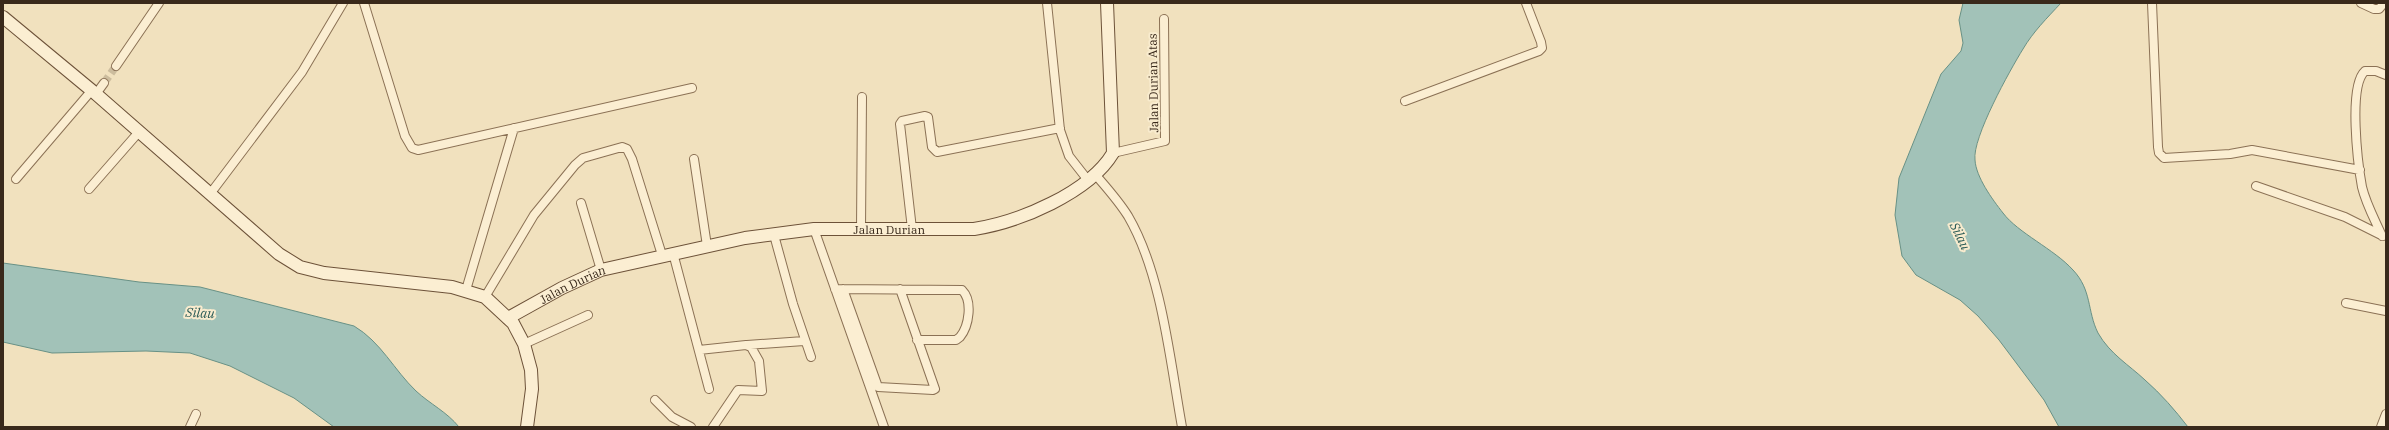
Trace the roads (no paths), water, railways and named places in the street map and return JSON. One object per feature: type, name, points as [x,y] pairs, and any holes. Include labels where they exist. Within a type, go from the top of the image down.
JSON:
[{"type":"street","points":[[116,66],[159,3]]},
{"type":"street","points":[[210,194],[302,72],[343,3]]},
{"type":"street","points":[[364,3],[405,136],[412,148],[425,150],[514,128],[692,88]]},
{"type":"street","points":[[1047,3],[1060,128],[1069,156],[1114,196],[1128,217],[1148,262],[1161,315],[1182,427]]},
{"type":"street","points":[[1106,3],[1113,153]]},
{"type":"street","points":[[1405,101],[1539,51],[1542,48],[1541,42],[1526,3]]},
{"type":"street","points":[[2152,3],[2159,154],[2164,158],[2230,154],[2252,150],[2360,170]]},
{"type":"street","points":[[2361,3],[2374,9],[2380,9],[2384,3]]},
{"type":"street","points":[[3,17],[94,92],[138,133],[279,254],[300,266],[324,273],[422,282],[466,290],[485,297],[508,318],[524,344],[531,370],[532,389],[527,427]]},
{"type":"street","name":"Jalan Durian Atas","points":[[1113,153],[1165,141],[1164,19]]},
{"type":"street","points":[[2384,236],[2366,199],[2360,170],[2356,103],[2360,75],[2370,70],[2386,75]]},
{"type":"street","points":[[16,179],[94,92],[104,83]]},
{"type":"street","points":[[861,229],[862,97]]},
{"type":"street","points":[[912,229],[900,124],[902,122],[924,116],[928,117],[932,147],[937,152],[1060,128]]},
{"type":"street","points":[[466,290],[514,128]]},
{"type":"street","points":[[89,189],[138,133]]},
{"type":"street","points":[[485,297],[534,215],[575,165],[583,158],[622,147],[627,149],[667,254],[699,350],[709,389]]},
{"type":"street","name":"Jalan Durian","points":[[508,318],[562,288],[601,270],[667,254],[745,238],[814,229],[974,229],[997,225],[1062,200],[1105,165],[1113,153]]},
{"type":"street","points":[[694,159],[707,246]]},
{"type":"street","points":[[2256,186],[2345,217],[2384,236]]},
{"type":"street","points":[[581,203],[601,270]]},
{"type":"street","points":[[814,229],[878,386],[935,390],[900,289]]},
{"type":"street","points":[[774,234],[804,342],[811,358]]},
{"type":"street","points":[[839,289],[962,290],[967,297],[969,306],[960,337],[956,340],[917,340]]},
{"type":"street","points":[[839,289],[884,427]]},
{"type":"street","points":[[2346,303],[2386,311]]},
{"type":"street","points":[[524,344],[588,315]]},
{"type":"street","points":[[699,350],[804,342]]},
{"type":"street","points":[[713,427],[738,390],[762,391],[759,361],[751,347],[746,346]]},
{"type":"street","points":[[655,400],[672,417],[691,427]]},
{"type":"street","points":[[190,427],[196,414]]},
{"type":"street","points":[[2381,427],[2386,414]]},
{"type":"water","name":"Silau","points":[[1963,3],[2061,3],[2031,37],[2001,88],[1979,136],[1975,160],[1976,167],[1981,181],[2003,213],[2018,227],[2065,262],[2079,278],[2086,293],[2098,333],[2108,347],[2157,391],[2188,427],[2059,427],[2044,400],[1999,340],[1978,316],[1960,300],[1916,275],[1902,256],[1895,215],[1899,178],[1941,74],[1961,51],[1963,43],[1959,20]]},
{"type":"water","name":"Silau","points":[[3,263],[139,282],[200,287],[354,326],[380,348],[408,383],[421,396],[449,417],[459,427],[334,427],[294,398],[230,366],[190,353],[146,351],[52,353],[3,342]]},
{"type":"tunnel","points":[[104,83],[116,66]]}]
